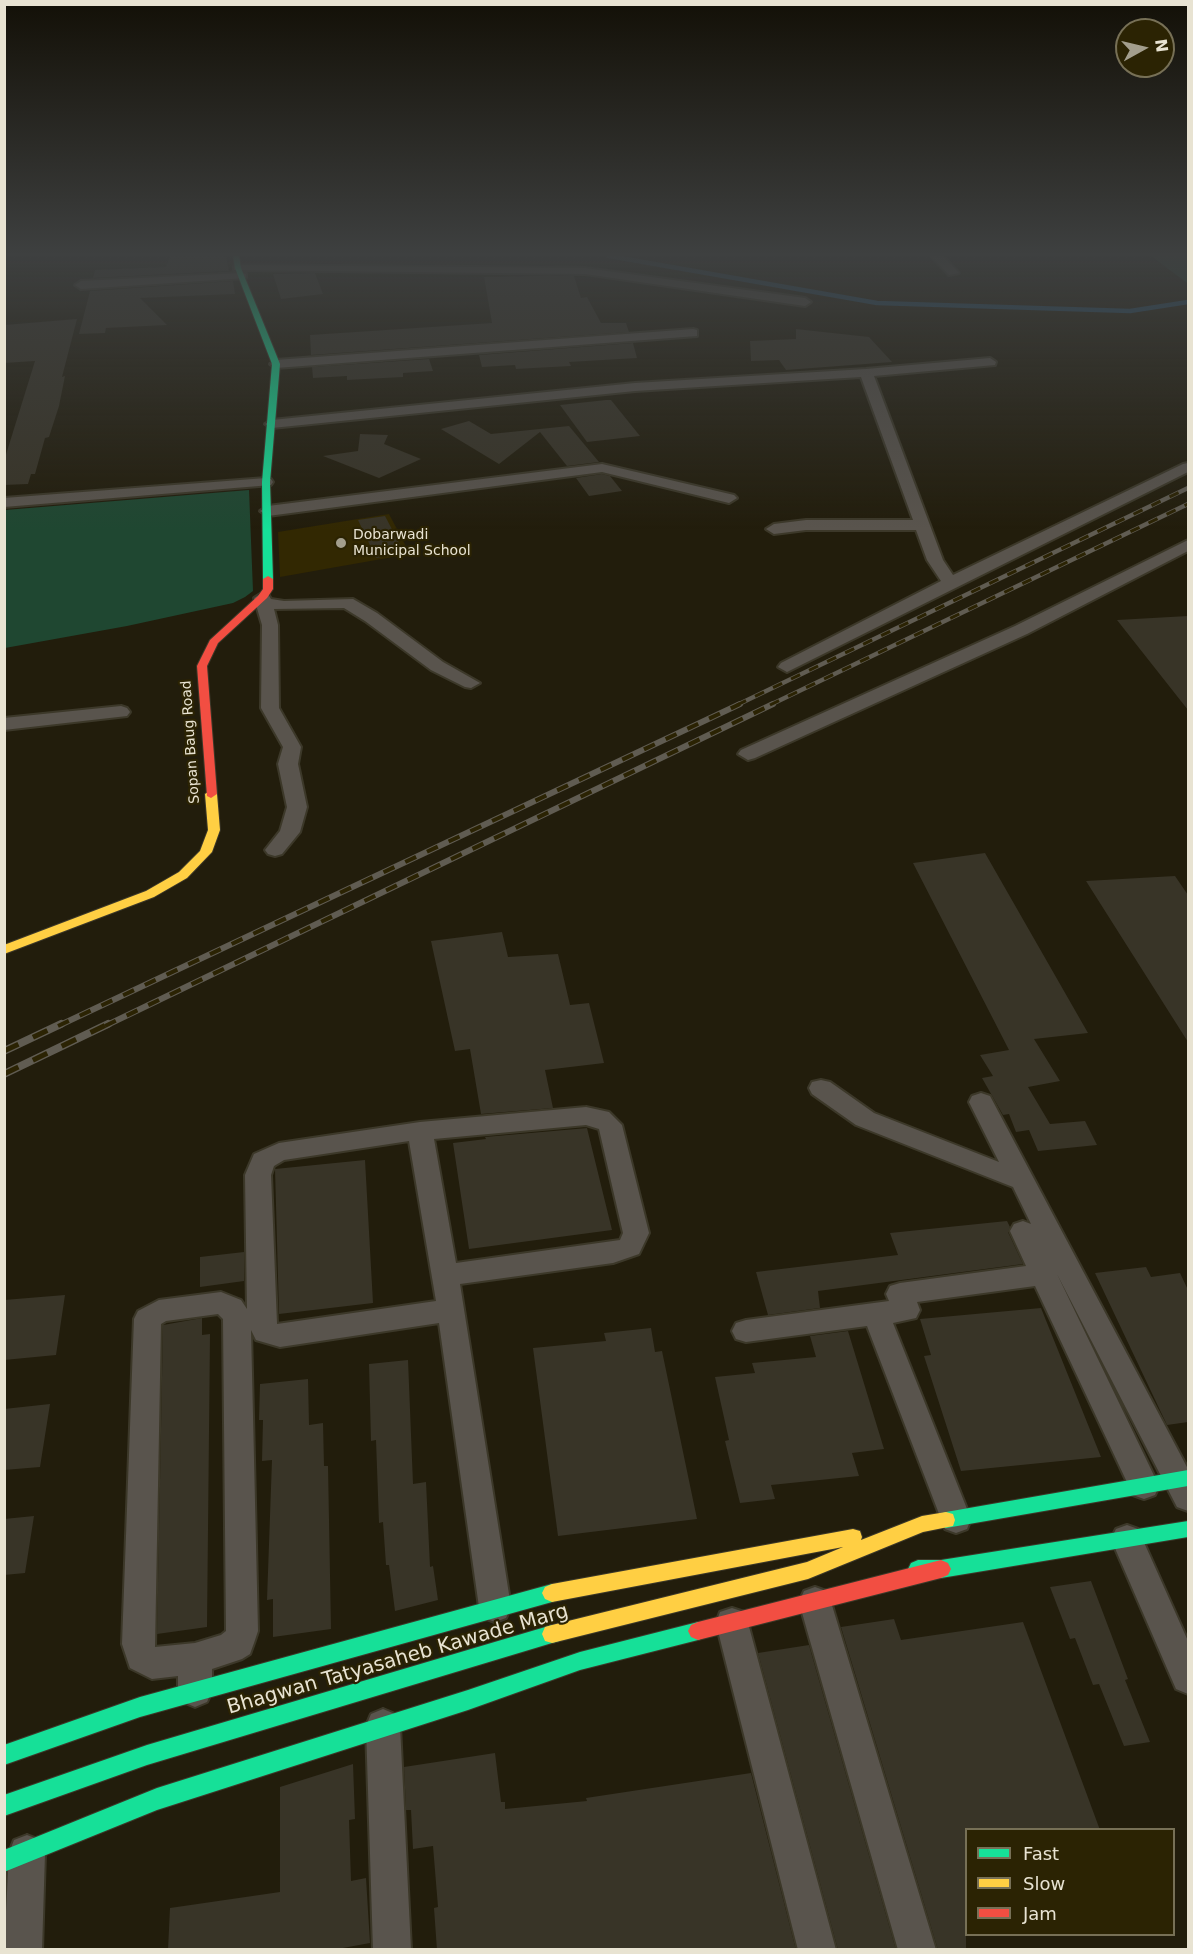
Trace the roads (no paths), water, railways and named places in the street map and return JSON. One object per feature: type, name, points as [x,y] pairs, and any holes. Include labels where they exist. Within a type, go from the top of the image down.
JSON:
[{"type":"street","points":[[270,347],[276,364],[266,482],[268,589],[263,600],[270,625],[270,708],[292,747],[288,764],[297,807],[290,832],[275,850]]},
{"type":"street","points":[[276,364],[502,347]]},
{"type":"street","points":[[272,424],[635,387],[866,373],[990,362]]},
{"type":"street","points":[[866,373],[935,560],[950,582]]},
{"type":"street","points":[[787,667],[950,582],[1188,467]]},
{"type":"street","points":[[268,511],[602,468],[729,498]]},
{"type":"street","points":[[4,503],[266,482]]},
{"type":"street","points":[[774,528],[806,525],[922,525]]},
{"type":"street","points":[[748,754],[1021,630],[1188,545]]},
{"type":"street","points":[[263,600],[284,606],[347,603],[371,617],[437,666],[471,683]]},
{"type":"street","name":"Sopan Baug Road","points":[[4,950],[150,894],[183,875],[206,852],[214,831],[202,666],[214,642],[263,600]]},
{"type":"street","points":[[4,724],[121,712]]},
{"type":"street","points":[[821,1088],[865,1119],[1023,1181]]},
{"type":"street","points":[[981,1102],[1185,1485]]},
{"type":"street","points":[[446,1275],[613,1253],[630,1247],[636,1233],[610,1125],[600,1118],[586,1116],[420,1131],[279,1152],[263,1160],[258,1174],[261,1320],[266,1332],[280,1336],[451,1310]]},
{"type":"street","points":[[420,1131],[446,1275],[495,1608]]},
{"type":"street","points":[[1023,1231],[1144,1486]]},
{"type":"street","points":[[746,1331],[906,1310],[900,1294],[1044,1274]]},
{"type":"street","points":[[221,1303],[231,1308],[237,1317],[242,1631],[238,1643],[230,1648],[195,1659],[152,1663],[142,1657],[138,1644],[146,1333],[148,1319],[159,1311],[221,1303]]},
{"type":"street","points":[[876,1314],[956,1518]]},
{"type":"street","name":"Bhagwan Tatyasaheb Kawade Marg","points":[[4,1806],[147,1755],[566,1630],[812,1586],[924,1529],[956,1518],[1144,1486],[1185,1485]]},
{"type":"street","points":[[4,1755],[122,1713],[195,1691],[555,1592],[924,1529]]},
{"type":"street","points":[[22,1950],[16,1857],[157,1799],[580,1661],[732,1623],[812,1586],[940,1569],[1188,1529]]},
{"type":"street","points":[[1126,1539],[1188,1678]]},
{"type":"street","points":[[933,1551],[940,1569]]},
{"type":"street","points":[[874,1570],[940,1569]]},
{"type":"street","name":"Bhagwan Tatyasaheb Kawade Marg","points":[[812,1586],[841,1570]]},
{"type":"street","points":[[812,1586],[917,1950]]},
{"type":"street","points":[[732,1623],[817,1950]]},
{"type":"street","points":[[195,1659],[195,1691]]},
{"type":"street","points":[[383,1726],[392,1950]]},
{"type":"railway","points":[[737,705],[1188,488]]},
{"type":"railway","points":[[770,705],[1188,504]]},
{"type":"railway","points":[[58,1026],[740,704]]},
{"type":"railway","points":[[105,1026],[773,704]]},
{"type":"railway","points":[[4,1051],[61,1024]]},
{"type":"railway","points":[[4,1074],[108,1024]]},
{"type":"place","name":"Dobarwadi Municipal School","points":[[341,543]]}]
